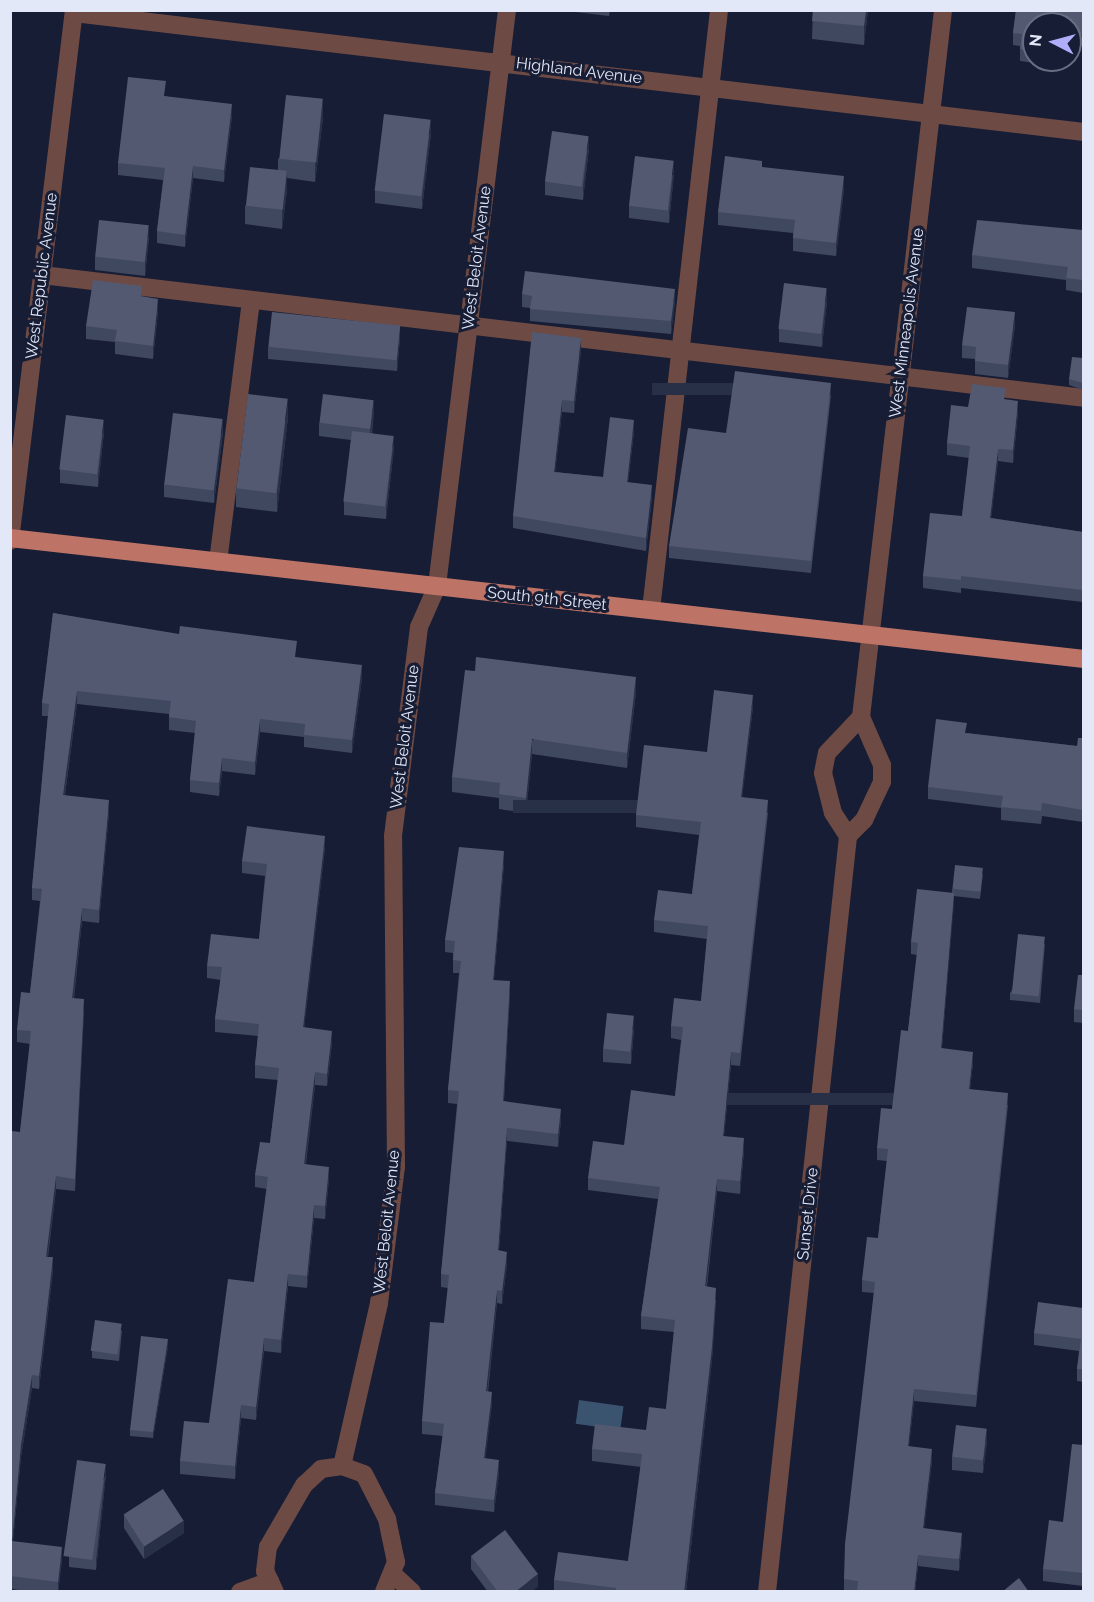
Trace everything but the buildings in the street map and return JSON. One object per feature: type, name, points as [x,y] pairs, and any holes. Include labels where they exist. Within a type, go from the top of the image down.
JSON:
[{"type":"main road","name":"South 9th Street","points":[[11,539],[1083,659]]},
{"type":"street","name":"West Beloit Avenue","points":[[342,1466],[379,1303],[396,1167],[393,836],[419,627],[436,586],[507,10]]},
{"type":"street","points":[[651,610],[719,10]]},
{"type":"street","name":"West Minneapolis Avenue","points":[[870,635],[943,10]]},
{"type":"street","name":"Highland Avenue","points":[[74,12],[1083,132]]},
{"type":"street","name":"West Republic Avenue","points":[[11,539],[74,12]]},
{"type":"street","points":[[42,275],[1083,398]]},
{"type":"street","points":[[218,562],[251,300]]},
{"type":"street","points":[[861,717],[827,753],[823,773],[833,813],[848,836],[864,820],[882,782],[882,765],[861,717],[870,635]]},
{"type":"street","name":"Sunset Drive","points":[[767,1592],[848,836]]},
{"type":"street","points":[[240,1592],[272,1586],[268,1547],[304,1485],[321,1469],[342,1466],[364,1474],[387,1519],[394,1575],[384,1592]]},
{"type":"street","points":[[394,1575],[412,1592]]},
{"type":"water","points":[[579,1400],[624,1406],[620,1430],[576,1424]]}]
